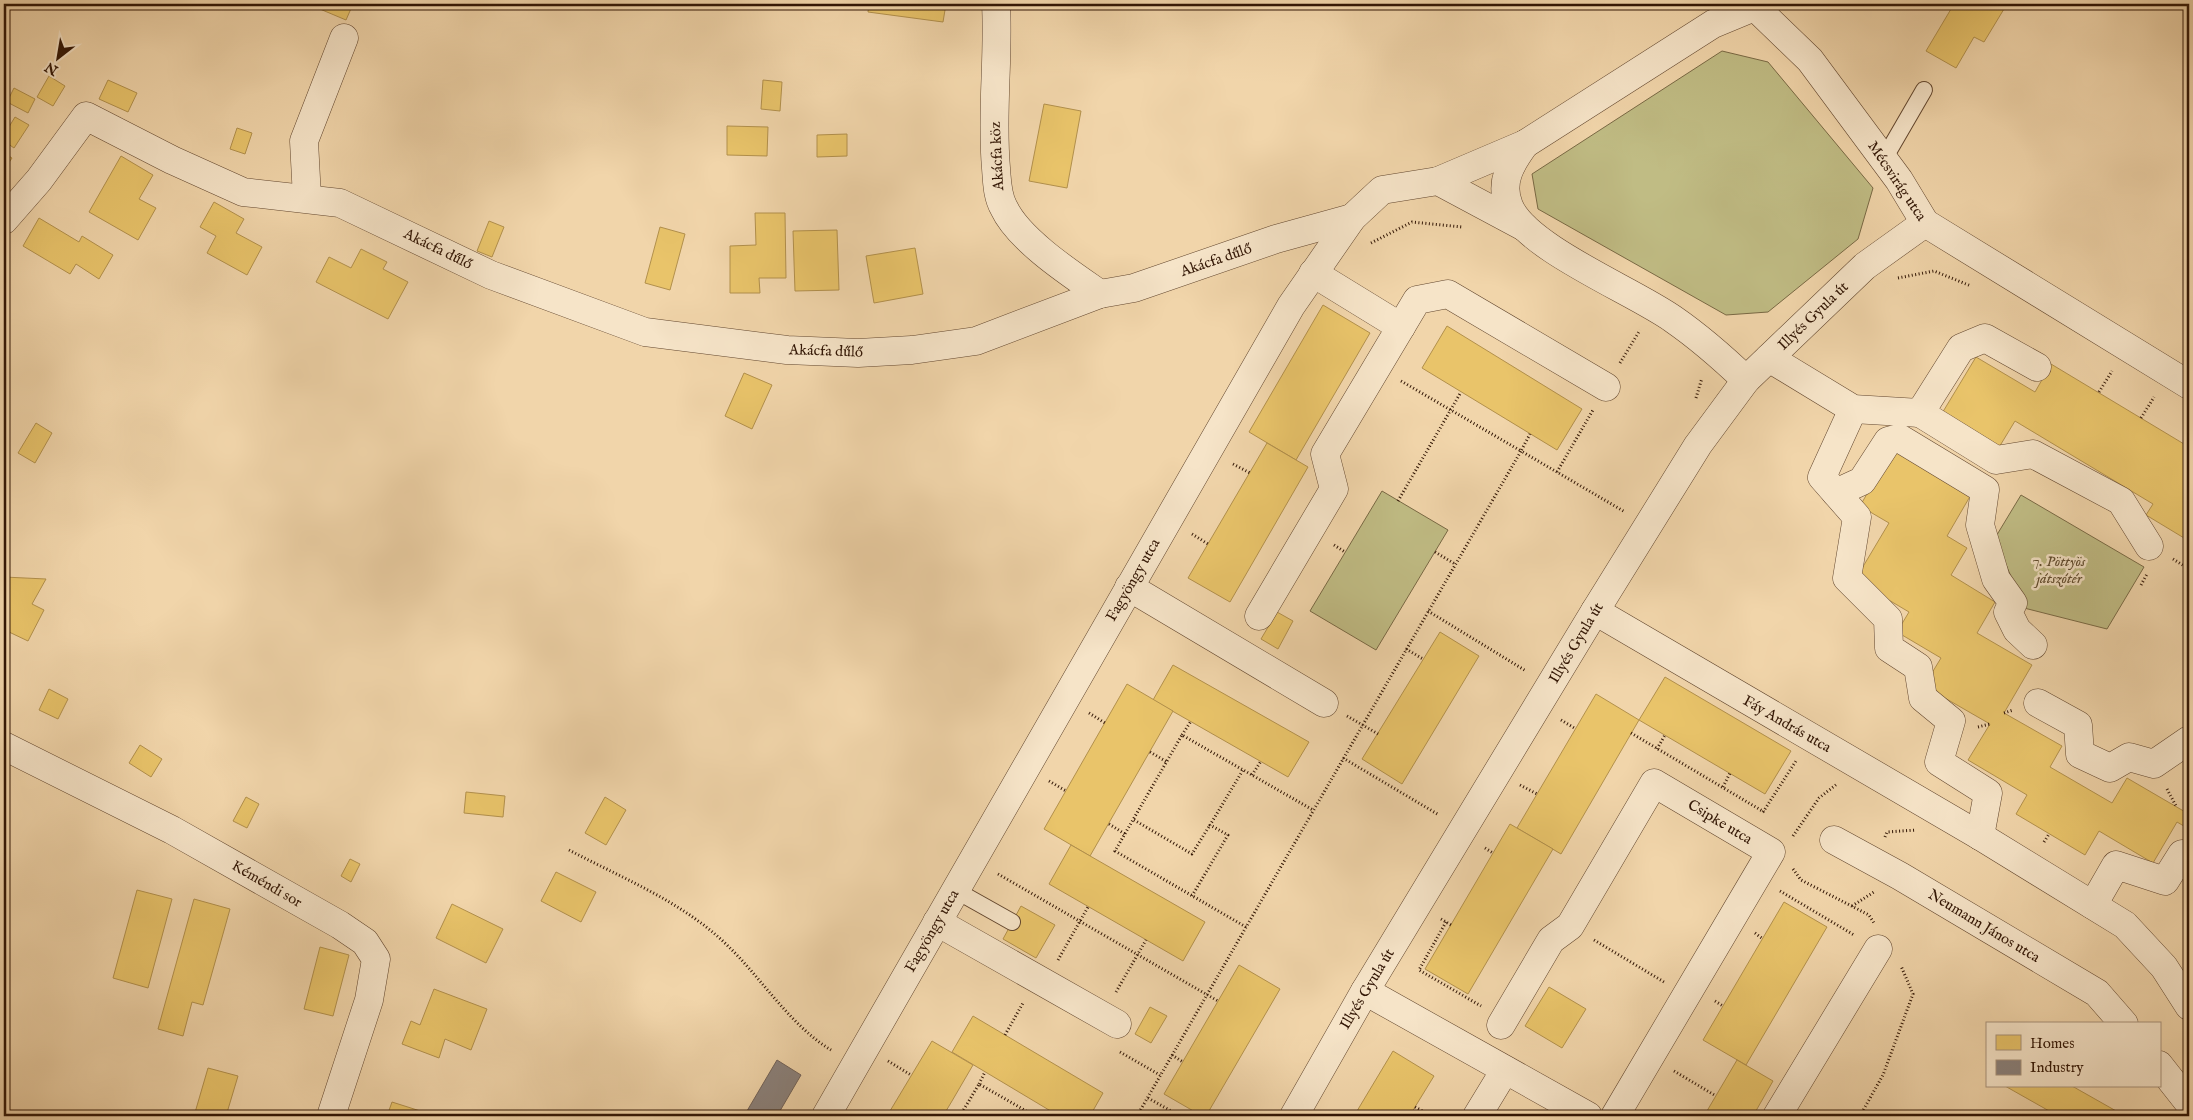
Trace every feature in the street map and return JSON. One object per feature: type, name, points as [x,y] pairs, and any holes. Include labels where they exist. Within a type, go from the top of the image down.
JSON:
[{"type":"street","name":"Akácfa köz","points":[[996,4],[994,142],[999,196],[1004,210],[1024,234],[1059,266],[1100,294]]},
{"type":"street","name":"Mécsvirág utca","points":[[1525,144],[1713,24],[1754,5],[1810,60],[1900,180],[1925,224],[2189,385]]},
{"type":"street","points":[[307,198],[304,141],[344,38]]},
{"type":"street","name":"Akácfa dűlő","points":[[4,220],[39,180],[86,116],[172,160],[243,192],[340,203],[491,275],[645,332],[787,350],[858,353],[912,350],[976,340],[1100,294],[1134,288],[1276,239],[1352,218]]},
{"type":"street","name":"Fagyöngy utca","points":[[826,1116],[868,1061],[937,922],[955,890],[1291,306],[1352,218],[1382,190],[1438,181],[1525,144]]},
{"type":"street","points":[[1524,227],[1509,207],[1504,189],[1511,164],[1525,144]]},
{"type":"street","points":[[1438,181],[1524,227],[1546,245],[1672,318],[1716,352],[1746,380]]},
{"type":"street","name":"Illyés Gyula út","points":[[1294,1116],[1365,991],[1595,611],[1698,445],[1746,380],[1865,266],[1925,224]]},
{"type":"street","points":[[1313,273],[1401,327]]},
{"type":"street","points":[[1259,616],[1334,489],[1325,454],[1417,300],[1448,294],[1606,387]]},
{"type":"street","points":[[1920,413],[1962,348],[1985,338],[2037,368]]},
{"type":"street","points":[[1769,358],[1853,409],[1920,413],[1996,460],[2033,454],[2121,501],[2149,546]]},
{"type":"street","points":[[1853,409],[1822,477],[1857,517],[1847,578],[1888,619],[1889,648],[1918,667],[1923,698],[1951,721],[1939,762],[1988,793],[1980,836]]},
{"type":"street","points":[[1836,493],[1862,481],[1888,441],[1899,438],[1986,490],[1980,525],[1996,579],[2013,603],[2008,612],[2017,630],[2033,645]]},
{"type":"street","points":[[1129,587],[1324,703]]},
{"type":"street","name":"Fáy András utca","points":[[1595,611],[1980,836],[2125,925],[2164,967],[2189,1006]]},
{"type":"street","points":[[2038,703],[2078,725],[2080,754],[2110,768],[2129,757],[2154,764],[2189,740]]},
{"type":"street","name":"Kéméndi sor","points":[[4,746],[172,830],[340,925],[365,942],[376,960],[369,1000],[331,1116]]},
{"type":"street","name":"Csipke utca","points":[[1501,1025],[1551,940],[1570,926],[1654,783],[1771,852]]},
{"type":"street","name":"Neumann János utca","points":[[1834,840],[1875,862],[2097,993],[2122,1022]]},
{"type":"street","points":[[1615,1116],[1771,852]]},
{"type":"street","points":[[2093,905],[2116,865],[2165,881],[2182,854],[2189,857]]},
{"type":"street","points":[[937,922],[1036,990],[1110,1020]]},
{"type":"street","points":[[1777,1116],[1878,949]]},
{"type":"street","points":[[1365,991],[1588,1116]]},
{"type":"street","points":[[2160,1066],[2189,1103]]},
{"type":"street","points":[[1477,1116],[1505,1070]]},
{"type":"lane","points":[[1884,159],[1924,90]]},
{"type":"lane","points":[[955,890],[1012,922]]},
{"type":"path","points":[[1366,247],[1412,222],[1470,228]]},
{"type":"path","points":[[1892,279],[1934,271],[1974,288]]},
{"type":"path","points":[[1557,472],[1642,326]]},
{"type":"path","points":[[2099,392],[2114,369],[2106,364]]},
{"type":"path","points":[[1377,367],[1626,512]]},
{"type":"path","points":[[1398,501],[1461,392]]},
{"type":"path","points":[[2141,418],[2156,394]]},
{"type":"path","points":[[1137,1116],[1530,434]]},
{"type":"path","points":[[1234,464],[1250,473]]},
{"type":"path","points":[[1188,532],[1208,544]]},
{"type":"path","points":[[1333,545],[1345,552]]},
{"type":"path","points":[[1435,552],[1456,564]]},
{"type":"path","points":[[1428,612],[1531,674]]},
{"type":"path","points":[[1406,648],[1423,659]]},
{"type":"path","points":[[1088,713],[1105,723]]},
{"type":"path","points":[[1558,718],[1576,729]]},
{"type":"path","points":[[1191,721],[1115,851],[1246,927]]},
{"type":"path","points":[[1362,725],[1378,734]]},
{"type":"path","points":[[1631,733],[1764,812],[1799,756]]},
{"type":"path","points":[[1182,735],[1313,810]]},
{"type":"path","points":[[1657,749],[1665,735]]},
{"type":"path","points":[[1150,752],[1166,762]]},
{"type":"path","points":[[1343,758],[1445,819]]},
{"type":"path","points":[[1252,776],[1261,761]]},
{"type":"path","points":[[1134,820],[1192,854],[1243,770]]},
{"type":"path","points":[[1723,787],[1730,773]]},
{"type":"path","points":[[1040,776],[1066,791]]},
{"type":"path","points":[[1771,852],[1781,852],[1819,798],[1840,781]]},
{"type":"path","points":[[1513,791],[1518,784],[1538,794]]},
{"type":"path","points":[[1875,862],[1888,832],[1912,832],[1949,818]]},
{"type":"path","points":[[1108,824],[1125,834]]},
{"type":"path","points":[[1192,896],[1228,835],[1210,825]]},
{"type":"path","points":[[1481,845],[1493,853]]},
{"type":"path","points":[[569,850],[687,911],[729,946],[780,1004],[821,1043],[911,1075]]},
{"type":"path","points":[[996,873],[1218,1001]]},
{"type":"path","points":[[1757,876],[1830,920]]},
{"type":"path","points":[[1005,1035],[1036,990],[1088,906]]},
{"type":"path","points":[[1438,917],[1450,925]]},
{"type":"path","points":[[1446,922],[1419,970],[1466,999]]},
{"type":"path","points":[[1570,926],[1664,983]]},
{"type":"path","points":[[1110,1020],[1137,954],[1146,940]]},
{"type":"path","points":[[1118,1051],[1160,1075]]},
{"type":"path","points":[[1172,1055],[1183,1062]]},
{"type":"path","points":[[1651,1056],[1716,1096]]},
{"type":"path","points":[[960,1116],[985,1072]]},
{"type":"path","points":[[979,1084],[1035,1116]]},
{"type":"path","points":[[1148,1098],[1180,1116]]},
{"type":"path","points":[[1415,1107],[1432,1116]]},
{"type":"green space","points":[[1722,51],[1768,62],[1873,188],[1858,239],[1768,312],[1726,315],[1538,209],[1532,174]]},
{"type":"green space","points":[[1382,491],[1448,530],[1376,650],[1310,611]]},
{"type":"green space","name":"7. Pöttyös játszótér","points":[[2021,495],[2144,567],[2107,629],[2024,608],[1995,538]]},
{"type":"building: Homes","points":[[308,4],[353,4],[346,20]]},
{"type":"building: Homes","points":[[869,4],[946,4],[943,22],[868,12]]},
{"type":"building: Homes","points":[[1954,4],[2007,4],[1984,42],[1974,37],[1956,68],[1926,51]]},
{"type":"building: Homes","points":[[49,76],[65,86],[53,106],[37,97]]},
{"type":"building: Homes","points":[[108,80],[137,93],[128,112],[99,99]]},
{"type":"building: Homes","points":[[763,80],[782,82],[780,111],[761,109]]},
{"type":"building: Homes","points":[[14,88],[35,99],[28,113],[7,102]]},
{"type":"building: Homes","points":[[1044,104],[1081,111],[1067,188],[1029,181]]},
{"type":"building: Homes","points":[[15,117],[29,125],[14,148],[4,141],[4,135]]},
{"type":"building: Homes","points":[[727,126],[768,127],[767,156],[727,155]]},
{"type":"building: Homes","points":[[237,128],[252,133],[245,154],[230,149]]},
{"type":"building: Homes","points":[[847,134],[847,156],[817,157],[817,135]]},
{"type":"building: Homes","points":[[4,153],[12,158],[4,170]]},
{"type":"building: Homes","points":[[121,156],[153,175],[139,199],[156,208],[138,240],[89,212]]},
{"type":"building: Homes","points":[[214,202],[244,219],[236,233],[262,247],[247,275],[207,253],[216,236],[200,227]]},
{"type":"building: Homes","points":[[755,213],[785,213],[786,278],[759,278],[760,293],[730,293],[730,246],[756,245]]},
{"type":"building: Homes","points":[[39,218],[79,242],[82,236],[113,255],[99,279],[76,264],[70,274],[23,246]]},
{"type":"building: Homes","points":[[489,221],[504,227],[492,257],[477,251]]},
{"type":"building: Homes","points":[[660,227],[685,234],[670,290],[645,283]]},
{"type":"building: Homes","points":[[837,230],[839,290],[795,291],[793,231]]},
{"type":"building: Homes","points":[[915,248],[923,294],[874,303],[866,256]]},
{"type":"building: Homes","points":[[361,249],[387,262],[383,269],[408,282],[388,319],[316,282],[329,257],[351,268]]},
{"type":"building: Homes","points":[[1323,305],[1370,333],[1296,460],[1249,432]]},
{"type":"building: Homes","points":[[1447,326],[1582,409],[1557,450],[1422,368]]},
{"type":"building: Homes","points":[[1976,357],[2035,392],[2051,364],[2189,447],[2189,541],[2146,515],[2153,504],[2015,421],[1998,449],[1941,415]]},
{"type":"building: Homes","points":[[744,373],[772,385],[752,429],[725,416]]},
{"type":"building: Homes","points":[[36,423],[52,433],[35,463],[18,453]]},
{"type":"building: Homes","points":[[1267,443],[1308,467],[1230,602],[1188,578]]},
{"type":"building: Homes","points":[[1894,447],[1972,493],[1947,536],[1967,548],[1951,575],[1995,602],[1977,633],[2032,665],[2004,713],[2062,746],[2050,767],[2112,803],[2127,778],[2187,813],[2189,810],[2189,829],[2177,822],[2153,863],[2099,831],[2085,855],[2016,814],[2027,795],[1968,760],[1990,724],[1924,686],[1941,658],[1897,632],[1909,612],[1855,580],[1889,523],[1860,506]]},
{"type":"building: Homes","points":[[4,577],[46,579],[32,604],[44,610],[28,641],[9,632],[4,643]]},
{"type":"building: Homes","points":[[1277,612],[1293,621],[1278,649],[1261,639]]},
{"type":"building: Homes","points":[[1440,632],[1479,656],[1402,784],[1362,759]]},
{"type":"building: Homes","points":[[1173,665],[1309,742],[1288,777],[1153,700]]},
{"type":"building: Homes","points":[[1665,677],[1791,751],[1765,794],[1639,720]]},
{"type":"building: Homes","points":[[1127,684],[1173,711],[1090,856],[1044,829]]},
{"type":"building: Homes","points":[[49,689],[68,699],[58,719],[39,710]]},
{"type":"building: Homes","points":[[1596,694],[1639,720],[1561,854],[1517,828]]},
{"type":"building: Homes","points":[[140,745],[162,759],[151,777],[129,763]]},
{"type":"building: Homes","points":[[466,792],[505,796],[503,817],[464,813]]},
{"type":"building: Homes","points":[[246,797],[259,804],[247,828],[233,821]]},
{"type":"building: Homes","points":[[605,797],[626,810],[606,845],[585,833]]},
{"type":"building: Homes","points":[[1510,824],[1553,849],[1468,994],[1425,969]]},
{"type":"building: Homes","points":[[1071,845],[1205,922],[1183,961],[1049,884]]},
{"type":"building: Homes","points":[[350,859],[360,864],[351,882],[341,876]]},
{"type":"building: Homes","points":[[556,872],[596,892],[581,922],[541,901]]},
{"type":"building: Homes","points":[[137,890],[172,899],[148,988],[113,978]]},
{"type":"building: Homes","points":[[194,899],[230,909],[203,1005],[192,1002],[183,1036],[158,1029]]},
{"type":"building: Homes","points":[[1784,902],[1827,927],[1746,1065],[1703,1040]]},
{"type":"building: Homes","points":[[452,904],[503,929],[486,963],[436,938]]},
{"type":"building: Homes","points":[[1021,906],[1055,925],[1036,958],[1003,939]]},
{"type":"building: Homes","points":[[320,947],[349,955],[333,1016],[304,1009]]},
{"type":"building: Homes","points":[[1239,965],[1280,989],[1206,1116],[1202,1116],[1164,1094]]},
{"type":"building: Homes","points":[[1549,987],[1586,1009],[1562,1048],[1525,1026]]},
{"type":"building: Homes","points":[[434,989],[487,1009],[471,1050],[445,1039],[439,1058],[402,1044],[411,1021],[420,1025]]},
{"type":"building: Homes","points":[[1150,1007],[1167,1016],[1151,1043],[1135,1034]]},
{"type":"building: Homes","points":[[973,1016],[1103,1093],[1090,1116],[1059,1116],[952,1052]]},
{"type":"building: Homes","points":[[932,1041],[973,1065],[943,1116],[887,1116]]},
{"type":"building: Homes","points":[[1393,1051],[1434,1076],[1410,1116],[1354,1116]]},
{"type":"building: Homes","points":[[1737,1060],[1773,1081],[1753,1116],[1704,1116]]},
{"type":"building: Homes","points":[[208,1068],[238,1076],[226,1116],[194,1116]]},
{"type":"building: Homes","points":[[2009,1088],[2076,1088],[2125,1116],[2058,1116]]},
{"type":"building: Homes","points":[[392,1102],[436,1116],[387,1116]]},
{"type":"building: Industry","points":[[777,1060],[801,1075],[777,1116],[744,1116]]}]
